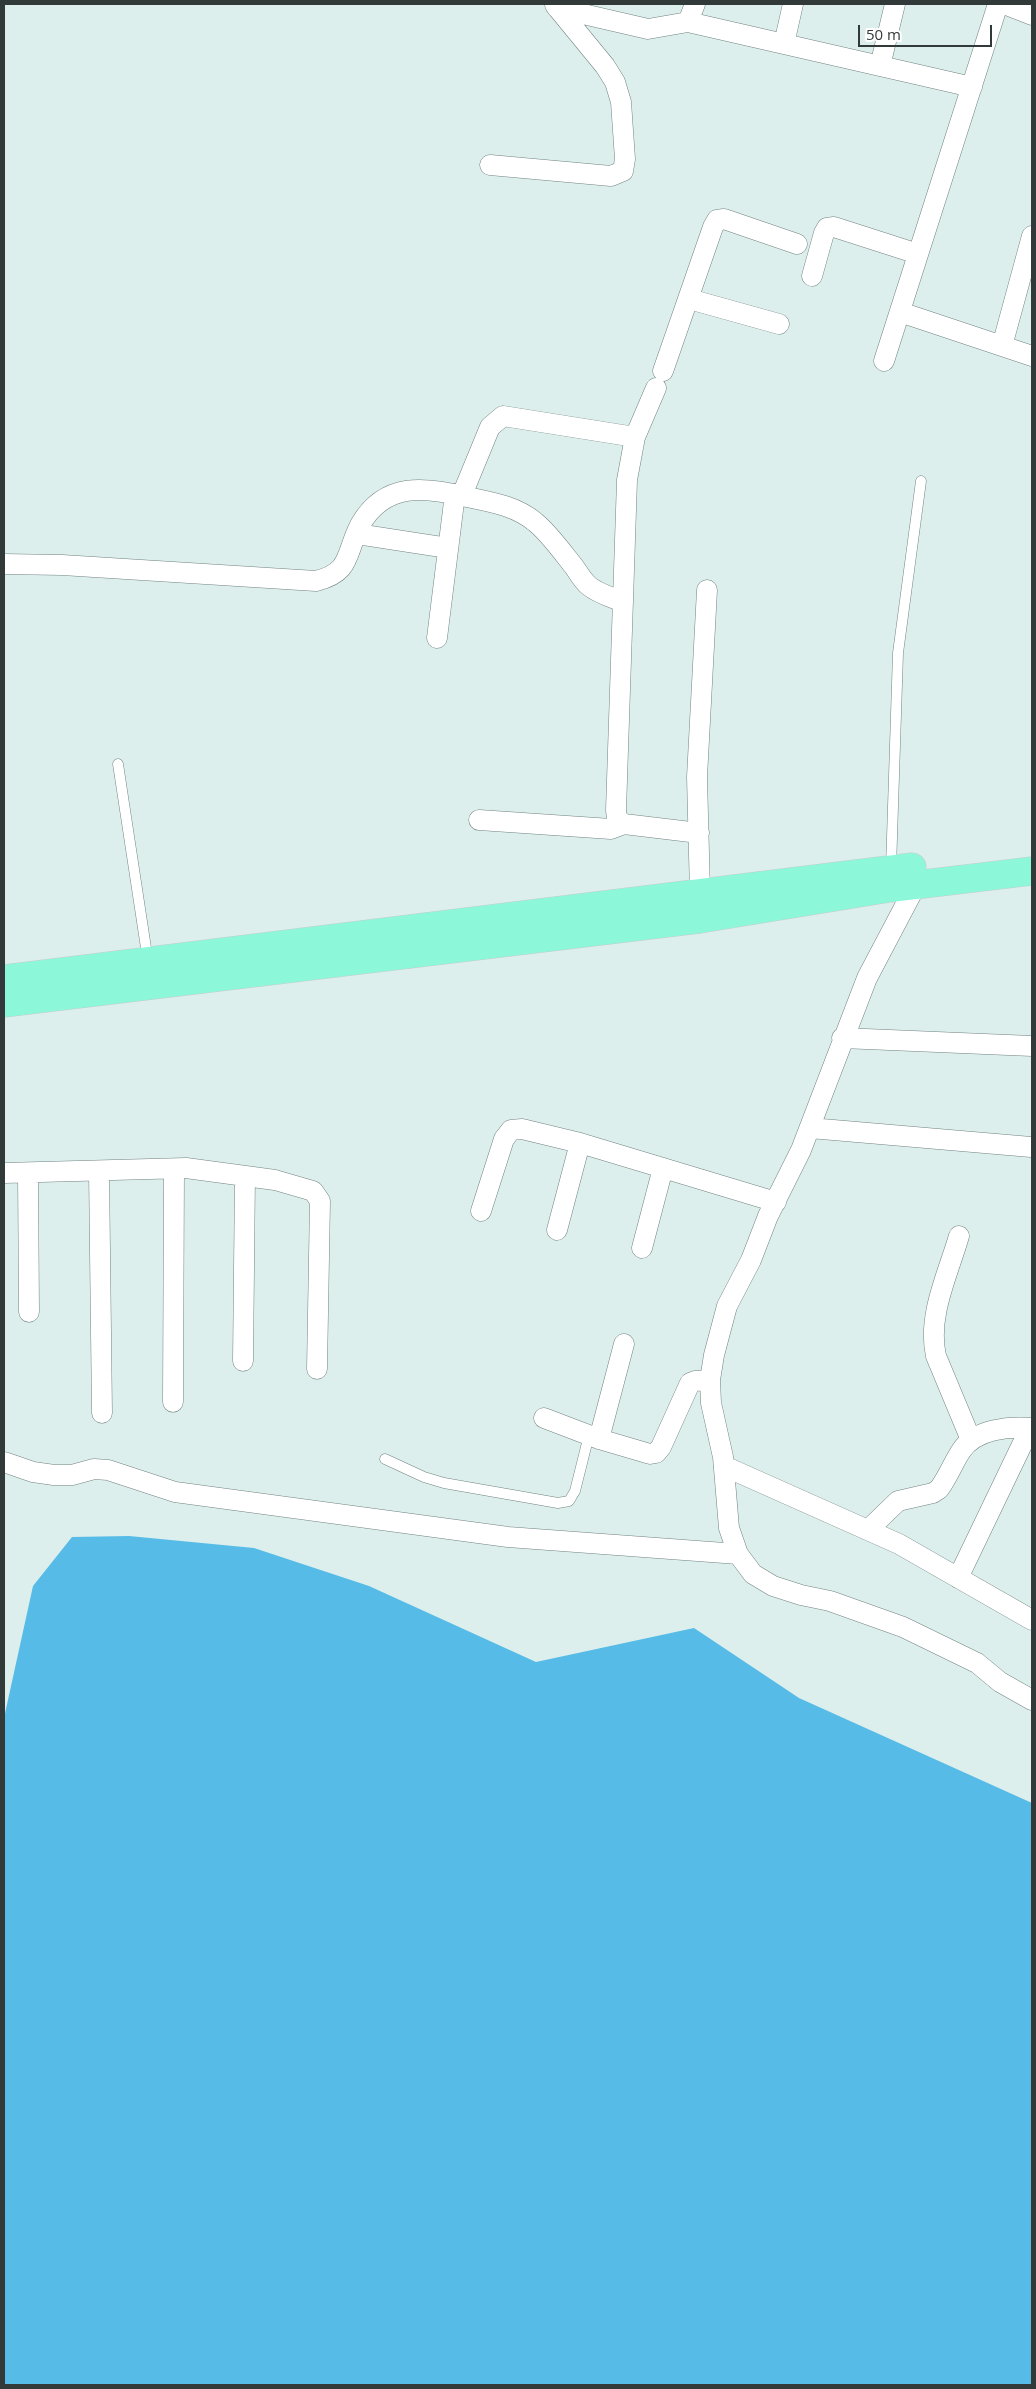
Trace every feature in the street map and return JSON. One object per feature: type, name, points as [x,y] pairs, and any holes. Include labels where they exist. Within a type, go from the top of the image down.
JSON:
[{"type":"main road","points":[[4,1003],[150,974],[700,893],[1032,852]]},
{"type":"main road","points":[[4,979],[150,974],[700,919],[916,885],[1032,871]]},
{"type":"street","points":[[784,44],[792,4]]},
{"type":"street","points":[[880,66],[895,4]]},
{"type":"street","points":[[884,361],[998,4]]},
{"type":"street","points":[[1004,4],[1032,15]]},
{"type":"street","points":[[555,6],[648,29],[692,13],[784,44],[972,87]]},
{"type":"street","points":[[490,165],[611,176],[623,171],[625,159],[621,102],[615,82],[605,66],[555,6]]},
{"type":"street","points":[[624,824],[618,819],[616,810],[627,480],[635,437],[660,379],[717,220],[724,219],[797,244]]},
{"type":"street","points":[[812,276],[827,228],[834,227],[918,254]]},
{"type":"street","points":[[1002,346],[1032,236]]},
{"type":"street","points":[[689,299],[779,324]]},
{"type":"street","points":[[900,312],[1032,356]]},
{"type":"street","points":[[437,638],[448,548],[459,494],[490,426],[504,416],[635,437]]},
{"type":"street","points":[[4,564],[62,565],[316,581],[333,577],[342,568],[361,524],[380,502],[397,492],[413,489],[442,490],[510,507],[535,522],[587,585],[602,594],[623,602]]},
{"type":"street","points":[[356,534],[448,548]]},
{"type":"street","points":[[700,893],[697,777],[707,590]]},
{"type":"street","points":[[479,820],[611,829],[624,824],[699,833]]},
{"type":"street","points":[[916,885],[867,978],[842,1038],[821,1104],[727,1306],[714,1355],[710,1380],[712,1403],[724,1466],[729,1528],[738,1554],[753,1574],[773,1586],[801,1595],[830,1601],[903,1627],[977,1664],[1000,1682],[1032,1700]]},
{"type":"street","points":[[842,1038],[1032,1046]]},
{"type":"street","points":[[810,1128],[1031,1147]]},
{"type":"street","points":[[480,1211],[504,1139],[511,1130],[522,1129],[580,1143],[776,1202]]},
{"type":"street","points":[[557,1230],[580,1143]]},
{"type":"street","points":[[642,1248],[663,1168]]},
{"type":"street","points":[[172,1402],[174,1169]]},
{"type":"street","points":[[4,1173],[174,1169],[275,1180],[313,1191],[318,1195],[320,1201],[317,1369]]},
{"type":"street","points":[[98,1170],[102,1413]]},
{"type":"street","points":[[28,1173],[29,1312]]},
{"type":"street","points":[[243,1361],[245,1176]]},
{"type":"street","points":[[959,1236],[934,1319],[932,1341],[936,1356],[971,1440]]},
{"type":"street","points":[[594,1437],[624,1344]]},
{"type":"street","points":[[544,1418],[594,1437],[650,1454],[656,1453],[661,1448],[690,1384],[695,1381],[710,1380]]},
{"type":"street","points":[[869,1529],[898,1501],[933,1492],[939,1488],[961,1451],[971,1440],[982,1433],[1016,1426],[1031,1428],[958,1578]]},
{"type":"street","points":[[4,1462],[33,1472],[54,1475],[72,1475],[94,1469],[108,1470],[175,1492],[508,1537],[738,1554]]},
{"type":"street","points":[[724,1466],[869,1529],[1031,1617]]},
{"type":"lane","points":[[891,869],[898,653],[921,481]]},
{"type":"lane","points":[[118,764],[150,974]]},
{"type":"lane","points":[[385,1459],[424,1477],[444,1483],[558,1503],[569,1501],[575,1491],[594,1437]]},
{"type":"water","points":[[129,1536],[254,1548],[369,1586],[536,1662],[694,1628],[799,1698],[1032,1803],[1032,2385],[4,2385],[4,1718],[33,1586],[72,1537]]}]
